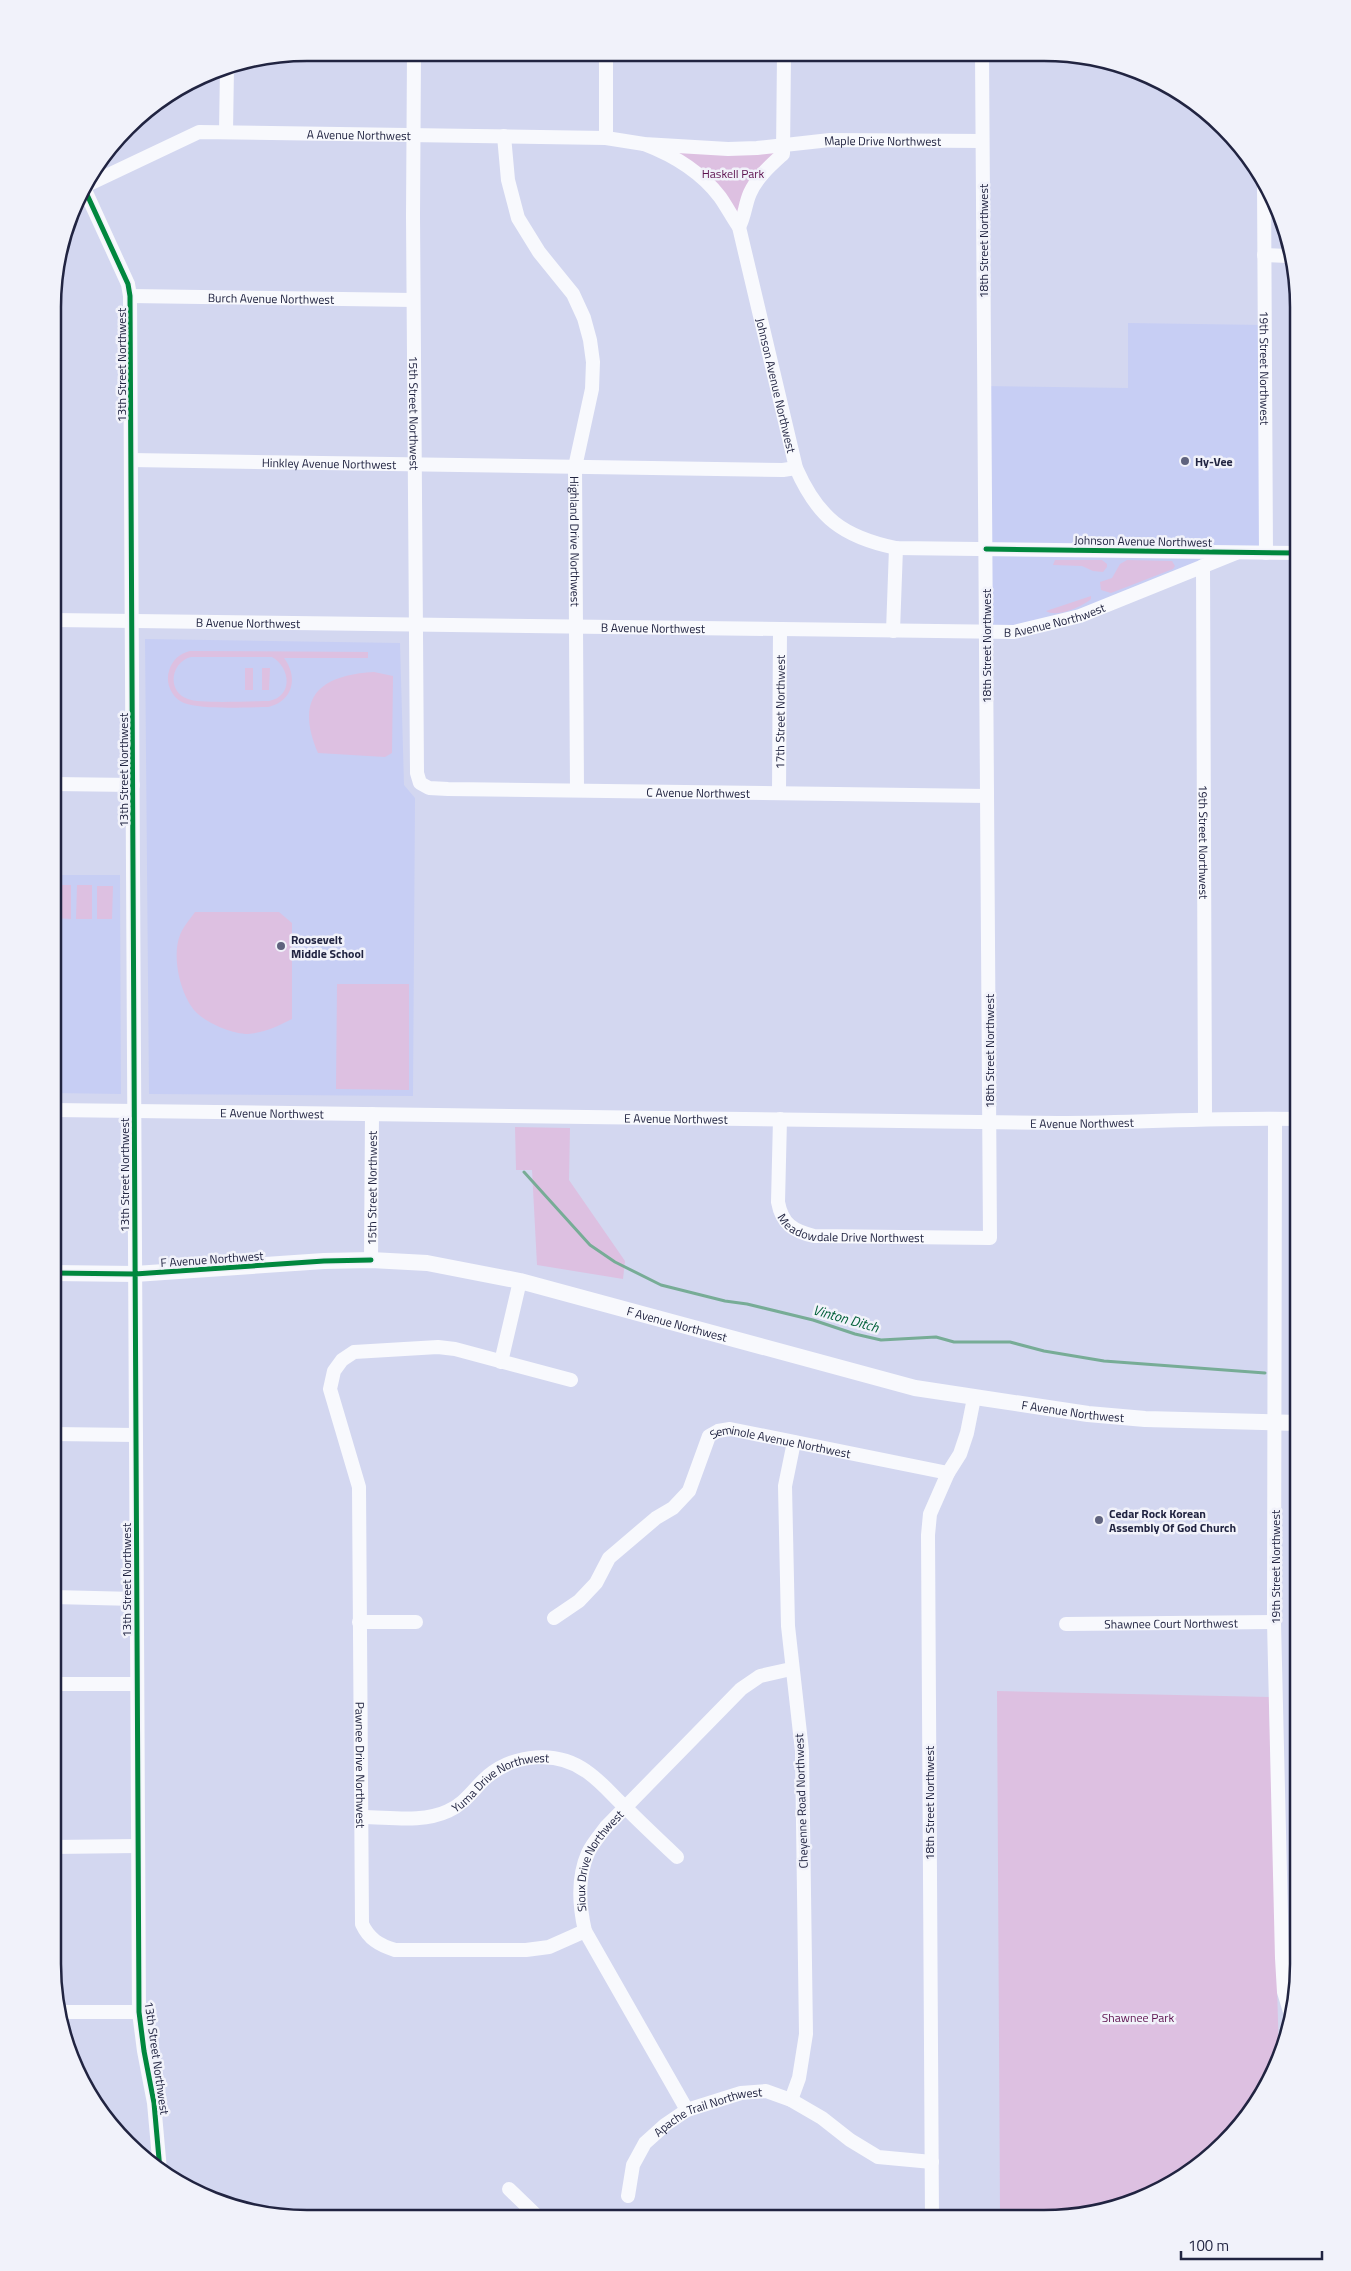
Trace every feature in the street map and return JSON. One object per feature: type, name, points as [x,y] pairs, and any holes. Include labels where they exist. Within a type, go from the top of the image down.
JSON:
[{"type":"main road","name":"F Avenue Northwest","points":[[61,1273],[135,1274],[324,1261],[371,1260],[427,1263],[520,1281],[914,1388],[1098,1415],[1145,1419],[1290,1423]]},
{"type":"street","name":"15th Street Northwest","points":[[414,61],[413,300],[417,773]]},
{"type":"street","points":[[606,61],[606,138]]},
{"type":"street","points":[[739,227],[746,215],[750,194],[764,172],[783,154],[784,61]]},
{"type":"street","name":"18th Street Northwest","points":[[982,61],[990,1238]]},
{"type":"street","points":[[226,132],[227,74]]},
{"type":"street","name":"A Avenue Northwest","points":[[96,181],[199,132],[606,138],[644,144]]},
{"type":"street","name":"Highland Drive Northwest","points":[[504,136],[508,180],[518,218],[535,245],[573,294],[584,318],[593,362],[592,389],[575,467],[577,790]]},
{"type":"street","name":"Maple Drive Northwest","points":[[644,144],[728,149],[783,146],[830,140],[982,141]]},
{"type":"street","name":"Johnson Avenue Northwest","points":[[644,144],[680,162],[703,179],[720,197],[739,227],[796,468],[806,492],[820,510],[835,524],[870,542],[896,548],[1290,553]]},
{"type":"street","name":"13th Street Northwest","points":[[88,196],[128,284],[130,296],[139,2012],[154,2103],[159,2160]]},
{"type":"street","name":"19th Street Northwest","points":[[1264,198],[1266,553]]},
{"type":"street","points":[[1264,255],[1284,256]]},
{"type":"street","name":"Burch Avenue Northwest","points":[[130,296],[413,300]]},
{"type":"street","name":"Hinkley Avenue Northwest","points":[[131,460],[783,470],[796,468]]},
{"type":"street","points":[[893,631],[896,548]]},
{"type":"street","name":"B Avenue Northwest","points":[[61,620],[1014,632],[1080,616],[1236,553]]},
{"type":"street","name":"19th Street Northwest","points":[[1204,566],[1205,1119]]},
{"type":"street","name":"17th Street Northwest","points":[[779,793],[780,630]]},
{"type":"street","name":"C Avenue Northwest","points":[[417,773],[420,783],[428,788],[988,796]]},
{"type":"street","points":[[61,784],[133,785]]},
{"type":"street","name":"E Avenue Northwest","points":[[61,1110],[1130,1123],[1205,1119],[1290,1119]]},
{"type":"street","name":"15th Street Northwest","points":[[371,1260],[372,1114]]},
{"type":"street","name":"Meadowdale Drive Northwest","points":[[780,1119],[778,1202],[780,1213],[787,1224],[797,1232],[814,1236],[990,1238]]},
{"type":"street","name":"19th Street Northwest","points":[[1274,1119],[1276,1423],[1274,1622],[1282,1958],[1284,1992],[1287,2002]]},
{"type":"street","points":[[520,1281],[501,1362],[571,1380]]},
{"type":"street","name":"Pawnee Drive Northwest","points":[[501,1362],[455,1349],[438,1347],[371,1350],[354,1352],[342,1360],[334,1371],[330,1389],[359,1487],[362,1924],[368,1935],[381,1945],[395,1950],[526,1950],[549,1947],[585,1931]]},
{"type":"street","name":"18th Street Northwest","points":[[932,2210],[928,1535],[930,1514],[948,1473],[960,1454],[967,1433],[974,1398]]},
{"type":"street","name":"Seminole Avenue Northwest","points":[[554,1618],[579,1601],[596,1583],[609,1558],[656,1518],[673,1508],[689,1491],[709,1436],[718,1431],[730,1429],[948,1473]]},
{"type":"street","points":[[61,1434],[136,1435]]},
{"type":"street","name":"Cheyenne Road Northwest","points":[[791,2100],[799,2078],[806,2034],[802,1751],[791,1669],[788,1626],[785,1486],[794,1442]]},
{"type":"street","points":[[61,1597],[136,1599]]},
{"type":"street","points":[[359,1622],[416,1622]]},
{"type":"street","name":"Shawnee Court Northwest","points":[[1066,1624],[1274,1622]]},
{"type":"street","name":"Sioux Drive Northwest","points":[[687,2110],[585,1931],[580,1911],[579,1891],[588,1851],[624,1807],[741,1689],[760,1676],[791,1669]]},
{"type":"street","points":[[61,1684],[137,1684]]},
{"type":"street","name":"Yuma Drive Northwest","points":[[362,1817],[430,1817],[450,1811],[469,1797],[488,1776],[508,1763],[534,1757],[564,1760],[585,1770],[677,1857]]},
{"type":"street","points":[[61,1847],[137,1846]]},
{"type":"street","points":[[66,2012],[139,2012]]},
{"type":"street","name":"Apache Trail Northwest","points":[[628,2196],[633,2165],[645,2143],[664,2125],[687,2110],[741,2093],[766,2091],[791,2100],[822,2118],[850,2140],[878,2157],[932,2162]]},
{"type":"street","points":[[509,2189],[531,2210]]},
{"type":"shaded area","points":[[1128,323],[1264,325],[1266,553],[1236,553],[1080,616],[986,633],[983,386],[1128,388]]},
{"type":"shaded area","name":"Roosevelt Middle School","points":[[145,639],[400,643],[404,785],[415,798],[413,1096],[149,1094]]},
{"type":"shaded area","points":[[61,875],[120,875],[121,1094],[61,1093]]},
{"type":"green space","name":"Haskell Park","points":[[783,146],[764,172],[739,227],[720,197],[660,150]]},
{"type":"green space","points":[[1055,560],[1102,560],[1107,564],[1107,567],[1103,572],[1093,571],[1082,566],[1053,565]]},
{"type":"green space","points":[[1127,560],[1172,561],[1175,566],[1173,569],[1111,593],[1101,590],[1100,582],[1112,578],[1120,564]]},
{"type":"green space","points":[[1091,596],[1091,599],[1087,602],[1069,611],[1050,613],[1046,611]]},
{"type":"green space","points":[[186,652],[368,652],[368,658],[284,658],[291,672],[291,687],[288,694],[277,704],[268,707],[202,707],[180,701],[170,690],[168,676],[170,667],[176,658]],"holes":[[[191,657],[272,657],[283,667],[287,681],[283,693],[269,701],[194,701],[181,695],[176,690],[174,684],[175,670],[184,660]]]},
{"type":"green space","points":[[245,668],[253,668],[253,690],[245,690]]},
{"type":"green space","points":[[262,668],[270,668],[269,690],[262,690]]},
{"type":"green space","points":[[374,672],[393,676],[392,753],[385,757],[318,753],[311,734],[309,717],[311,704],[317,693],[326,684],[339,678]]},
{"type":"green space","points":[[61,885],[71,885],[71,919],[61,918]]},
{"type":"green space","points":[[77,885],[92,885],[92,919],[76,919]]},
{"type":"green space","points":[[97,886],[113,886],[112,919],[97,919]]},
{"type":"green space","points":[[195,912],[279,912],[292,923],[292,1019],[265,1031],[248,1034],[222,1028],[198,1014],[182,988],[177,966],[177,944],[180,935]]},
{"type":"green space","points":[[337,984],[409,984],[409,1090],[336,1089]]},
{"type":"green space","points":[[515,1127],[570,1128],[569,1180],[625,1261],[623,1279],[537,1265],[532,1170],[516,1170]]},
{"type":"green space","name":"Shawnee Park","points":[[997,1691],[1269,1697],[1278,2038],[1257,2087],[1239,2114],[1218,2138],[1194,2159],[1153,2184],[1123,2197],[1076,2208],[1000,2210]]},
{"type":"waterway","name":"Vinton Ditch","points":[[524,1172],[590,1245],[615,1262],[661,1285],[813,1320],[855,1334],[881,1340],[936,1337],[954,1342],[1010,1342],[1044,1351],[1104,1361],[1265,1373]]},
{"type":"cycle path","points":[[88,196],[128,284],[130,296],[139,2012],[154,2103],[159,2160]]},
{"type":"cycle path","points":[[986,549],[1290,553]]},
{"type":"cycle path","points":[[61,1273],[135,1274],[324,1261],[371,1260]]},
{"type":"place","name":"Hy-Vee","points":[[1185,461]]},
{"type":"place","name":"Roosevelt Middle School","points":[[281,946]]},
{"type":"place","name":"Cedar Rock Korean Assembly Of God Church","points":[[1099,1520]]}]
